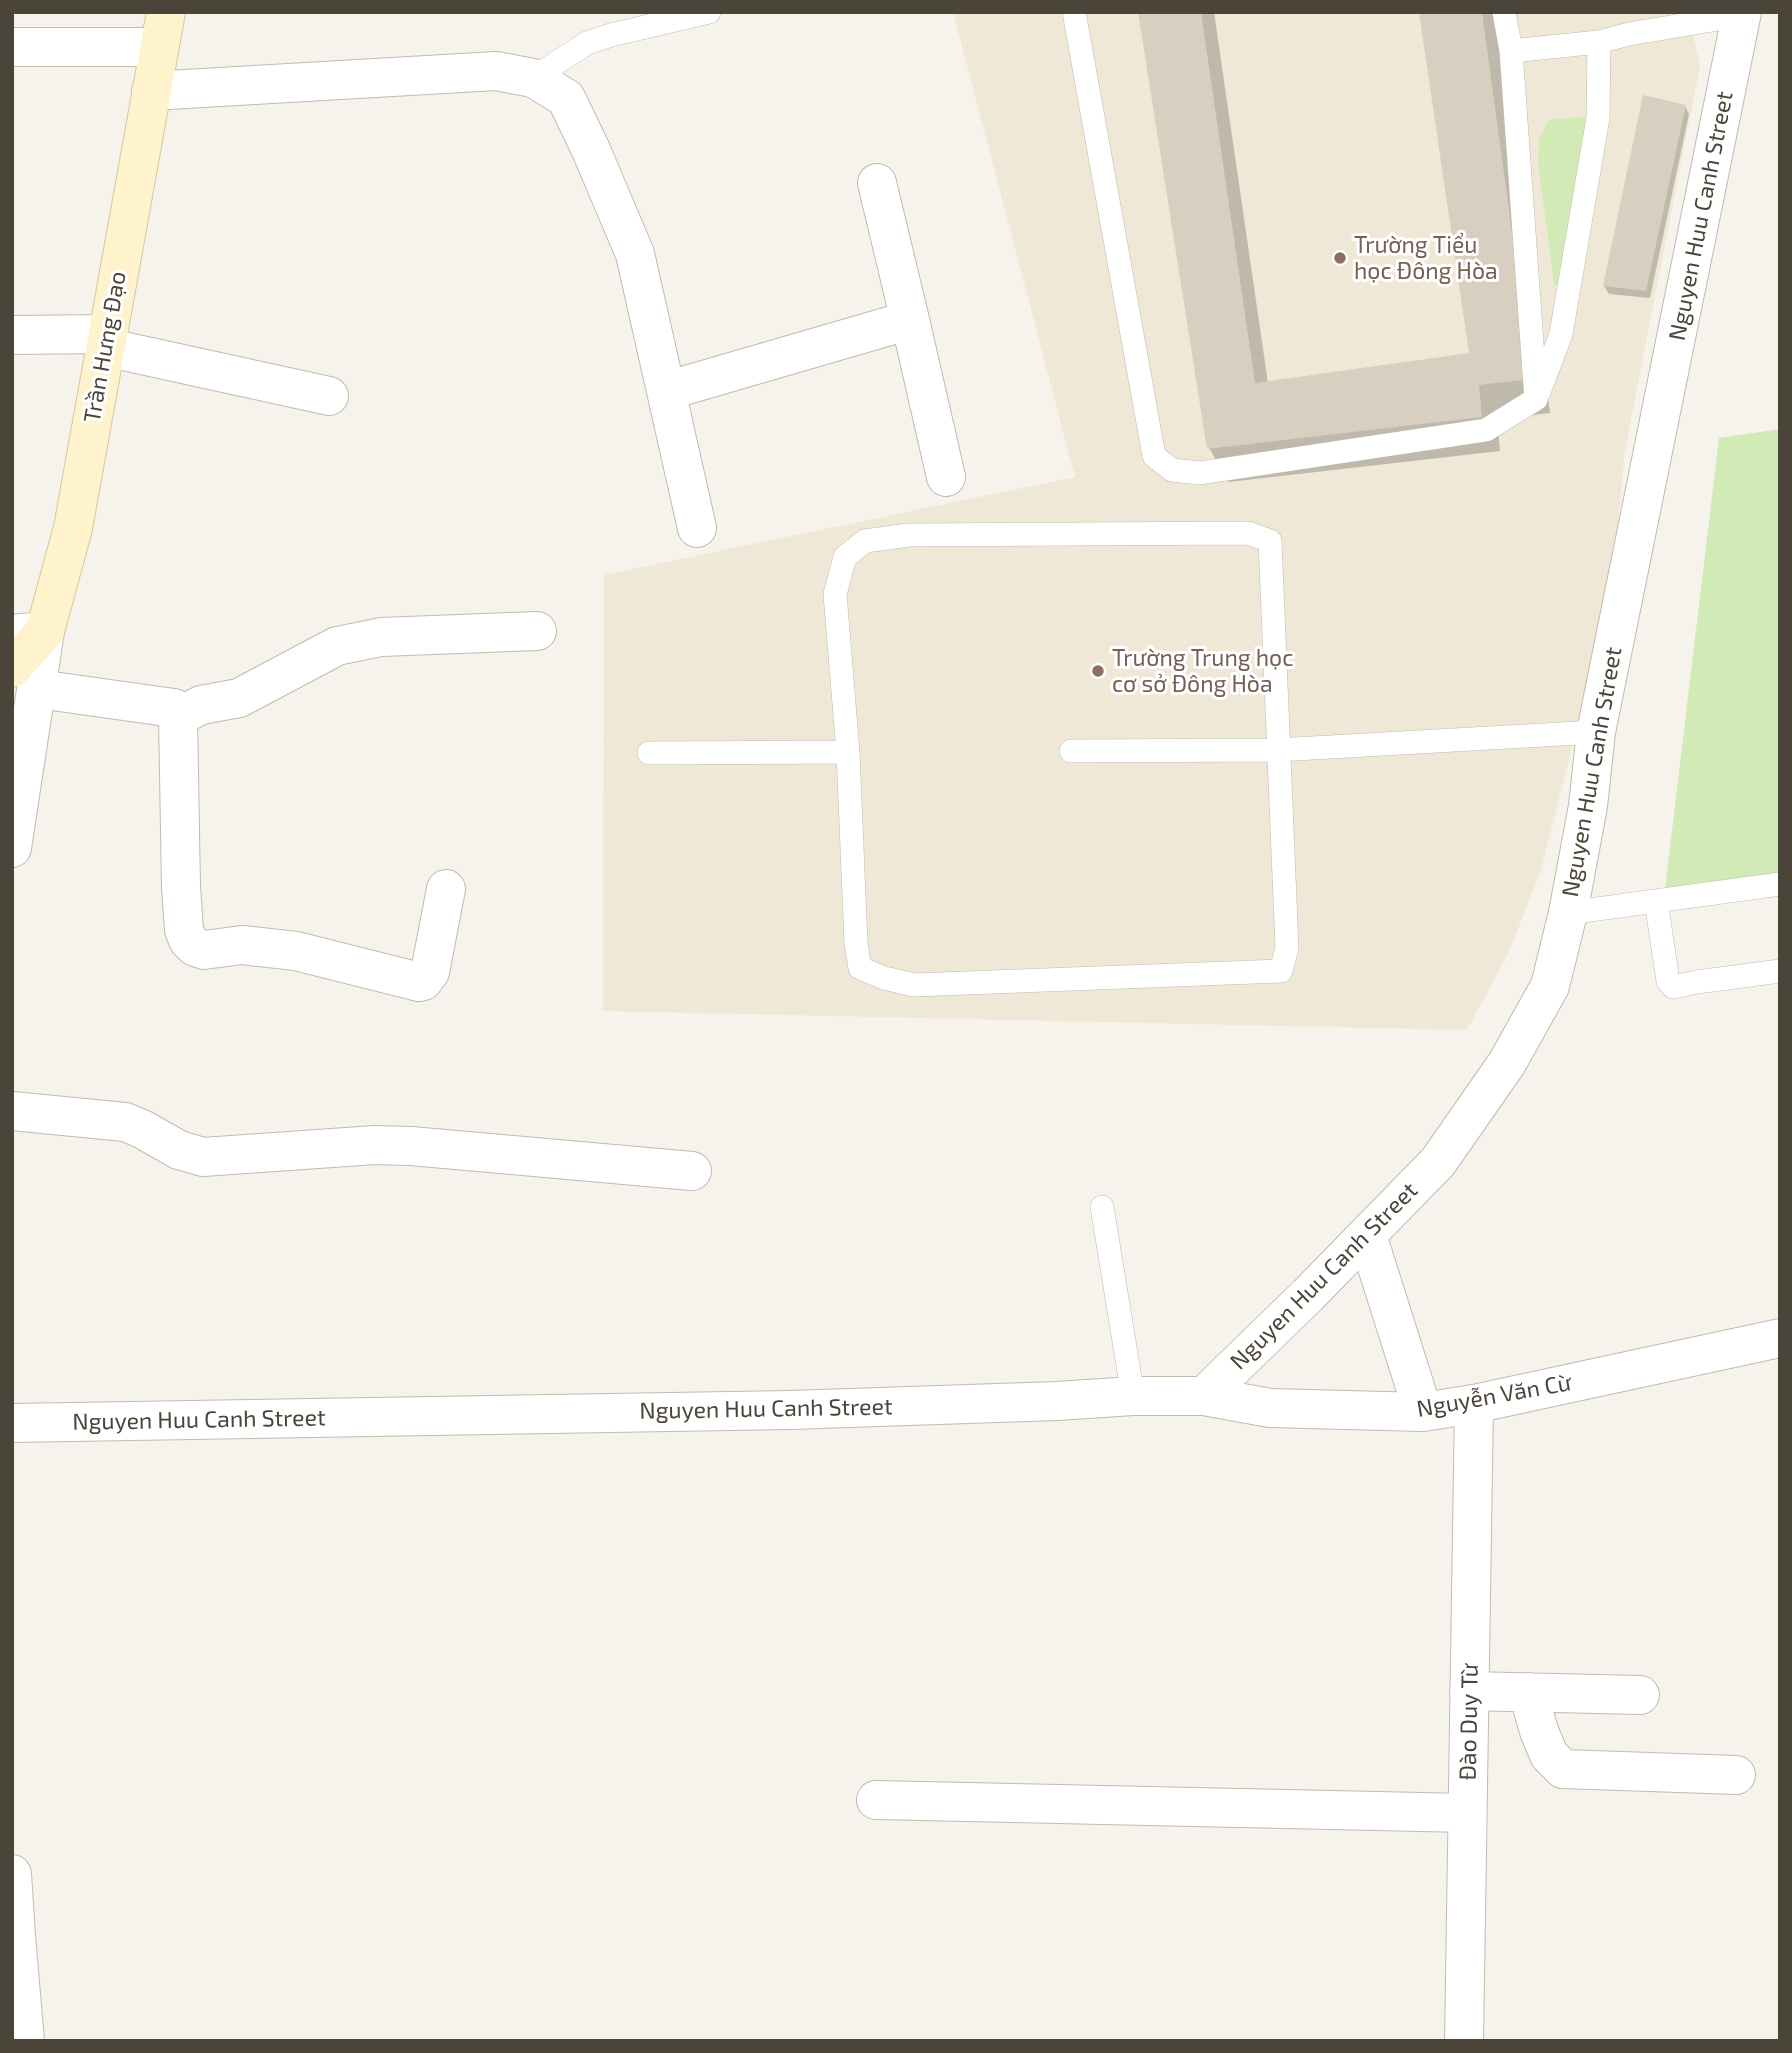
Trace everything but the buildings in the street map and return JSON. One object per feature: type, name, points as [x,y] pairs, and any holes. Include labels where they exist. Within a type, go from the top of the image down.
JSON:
[{"type":"main road","name":"Trần Hưng Đạo","points":[[25,679],[29,632],[73,528],[162,30]]},
{"type":"street","name":"Nguyen Huu Canh Street","points":[[12,1423],[776,1410],[1133,1396],[1204,1396],[1438,1162],[1507,1063],[1550,986],[1568,912],[1588,806],[1596,732],[1742,13]]},
{"type":"street","points":[[12,47],[162,30]]},
{"type":"street","points":[[151,90],[496,71],[533,78],[566,98],[635,254],[697,528]]},
{"type":"street","points":[[877,183],[946,477]]},
{"type":"street","points":[[666,391],[910,320]]},
{"type":"street","points":[[12,335],[106,341],[329,396]]},
{"type":"street","points":[[178,717],[201,705],[239,698],[337,646],[381,638],[537,631]]},
{"type":"street","points":[[12,848],[25,679],[174,708],[178,717],[184,930],[195,947],[204,950],[243,945],[296,951],[419,982],[430,972],[446,889]]},
{"type":"street","points":[[12,1111],[125,1122],[179,1150],[203,1157],[375,1145],[411,1146],[692,1171]]},
{"type":"street","points":[[1367,1235],[1423,1412]]},
{"type":"street","name":"Nguyễn Văn Cừ","points":[[1204,1396],[1269,1408],[1423,1412],[1475,1404],[1780,1338]]},
{"type":"street","name":"Đào Duy Từ","points":[[1464,2041],[1475,1404]]},
{"type":"street","points":[[1469,1691],[1640,1695]]},
{"type":"street","points":[[1528,1692],[1549,1755],[1563,1769],[1736,1775]]},
{"type":"street","points":[[876,1800],[1467,1813]]},
{"type":"street","points":[[12,1874],[26,2041]]},
{"type":"lane","points":[[533,78],[587,43],[709,12]]},
{"type":"lane","points":[[1074,12],[1154,456],[1172,470],[1200,472],[1486,430],[1536,399],[1561,334],[1598,118],[1599,41]]},
{"type":"lane","points":[[1504,12],[1511,51],[1536,399]]},
{"type":"lane","points":[[1511,51],[1599,41],[1628,23],[1742,13]]},
{"type":"lane","points":[[1248,533],[1270,541],[1287,948],[1281,971],[914,985],[884,978],[860,968],[856,943],[848,752],[835,594],[845,557],[865,541],[909,535],[1248,533]]},
{"type":"lane","points":[[1071,751],[1278,750],[1596,732]]},
{"type":"lane","points":[[649,753],[848,752]]},
{"type":"lane","points":[[1568,912],[1780,884]]},
{"type":"lane","points":[[1656,901],[1668,981],[1673,987],[1780,971]]},
{"type":"lane","points":[[1101,1207],[1133,1396]]},
{"type":"shaded area","name":"Trường Trung học cơ sở Đông Hòa","points":[[953,12],[1688,12],[1700,66],[1625,450],[1612,589],[1541,870],[1509,952],[1467,1030],[603,1011],[604,575],[1075,477]]},
{"type":"green space","points":[[1580,117],[1594,120],[1565,284],[1554,285],[1538,162],[1539,139],[1549,120]]},
{"type":"green space","points":[[1780,429],[1780,873],[1665,889],[1719,438]]},
{"type":"place","name":"Trường Tiểu học Đông Hòa","points":[[1340,258]]},
{"type":"place","name":"Trường Trung học cơ sở Đông Hòa","points":[[1098,671]]}]
